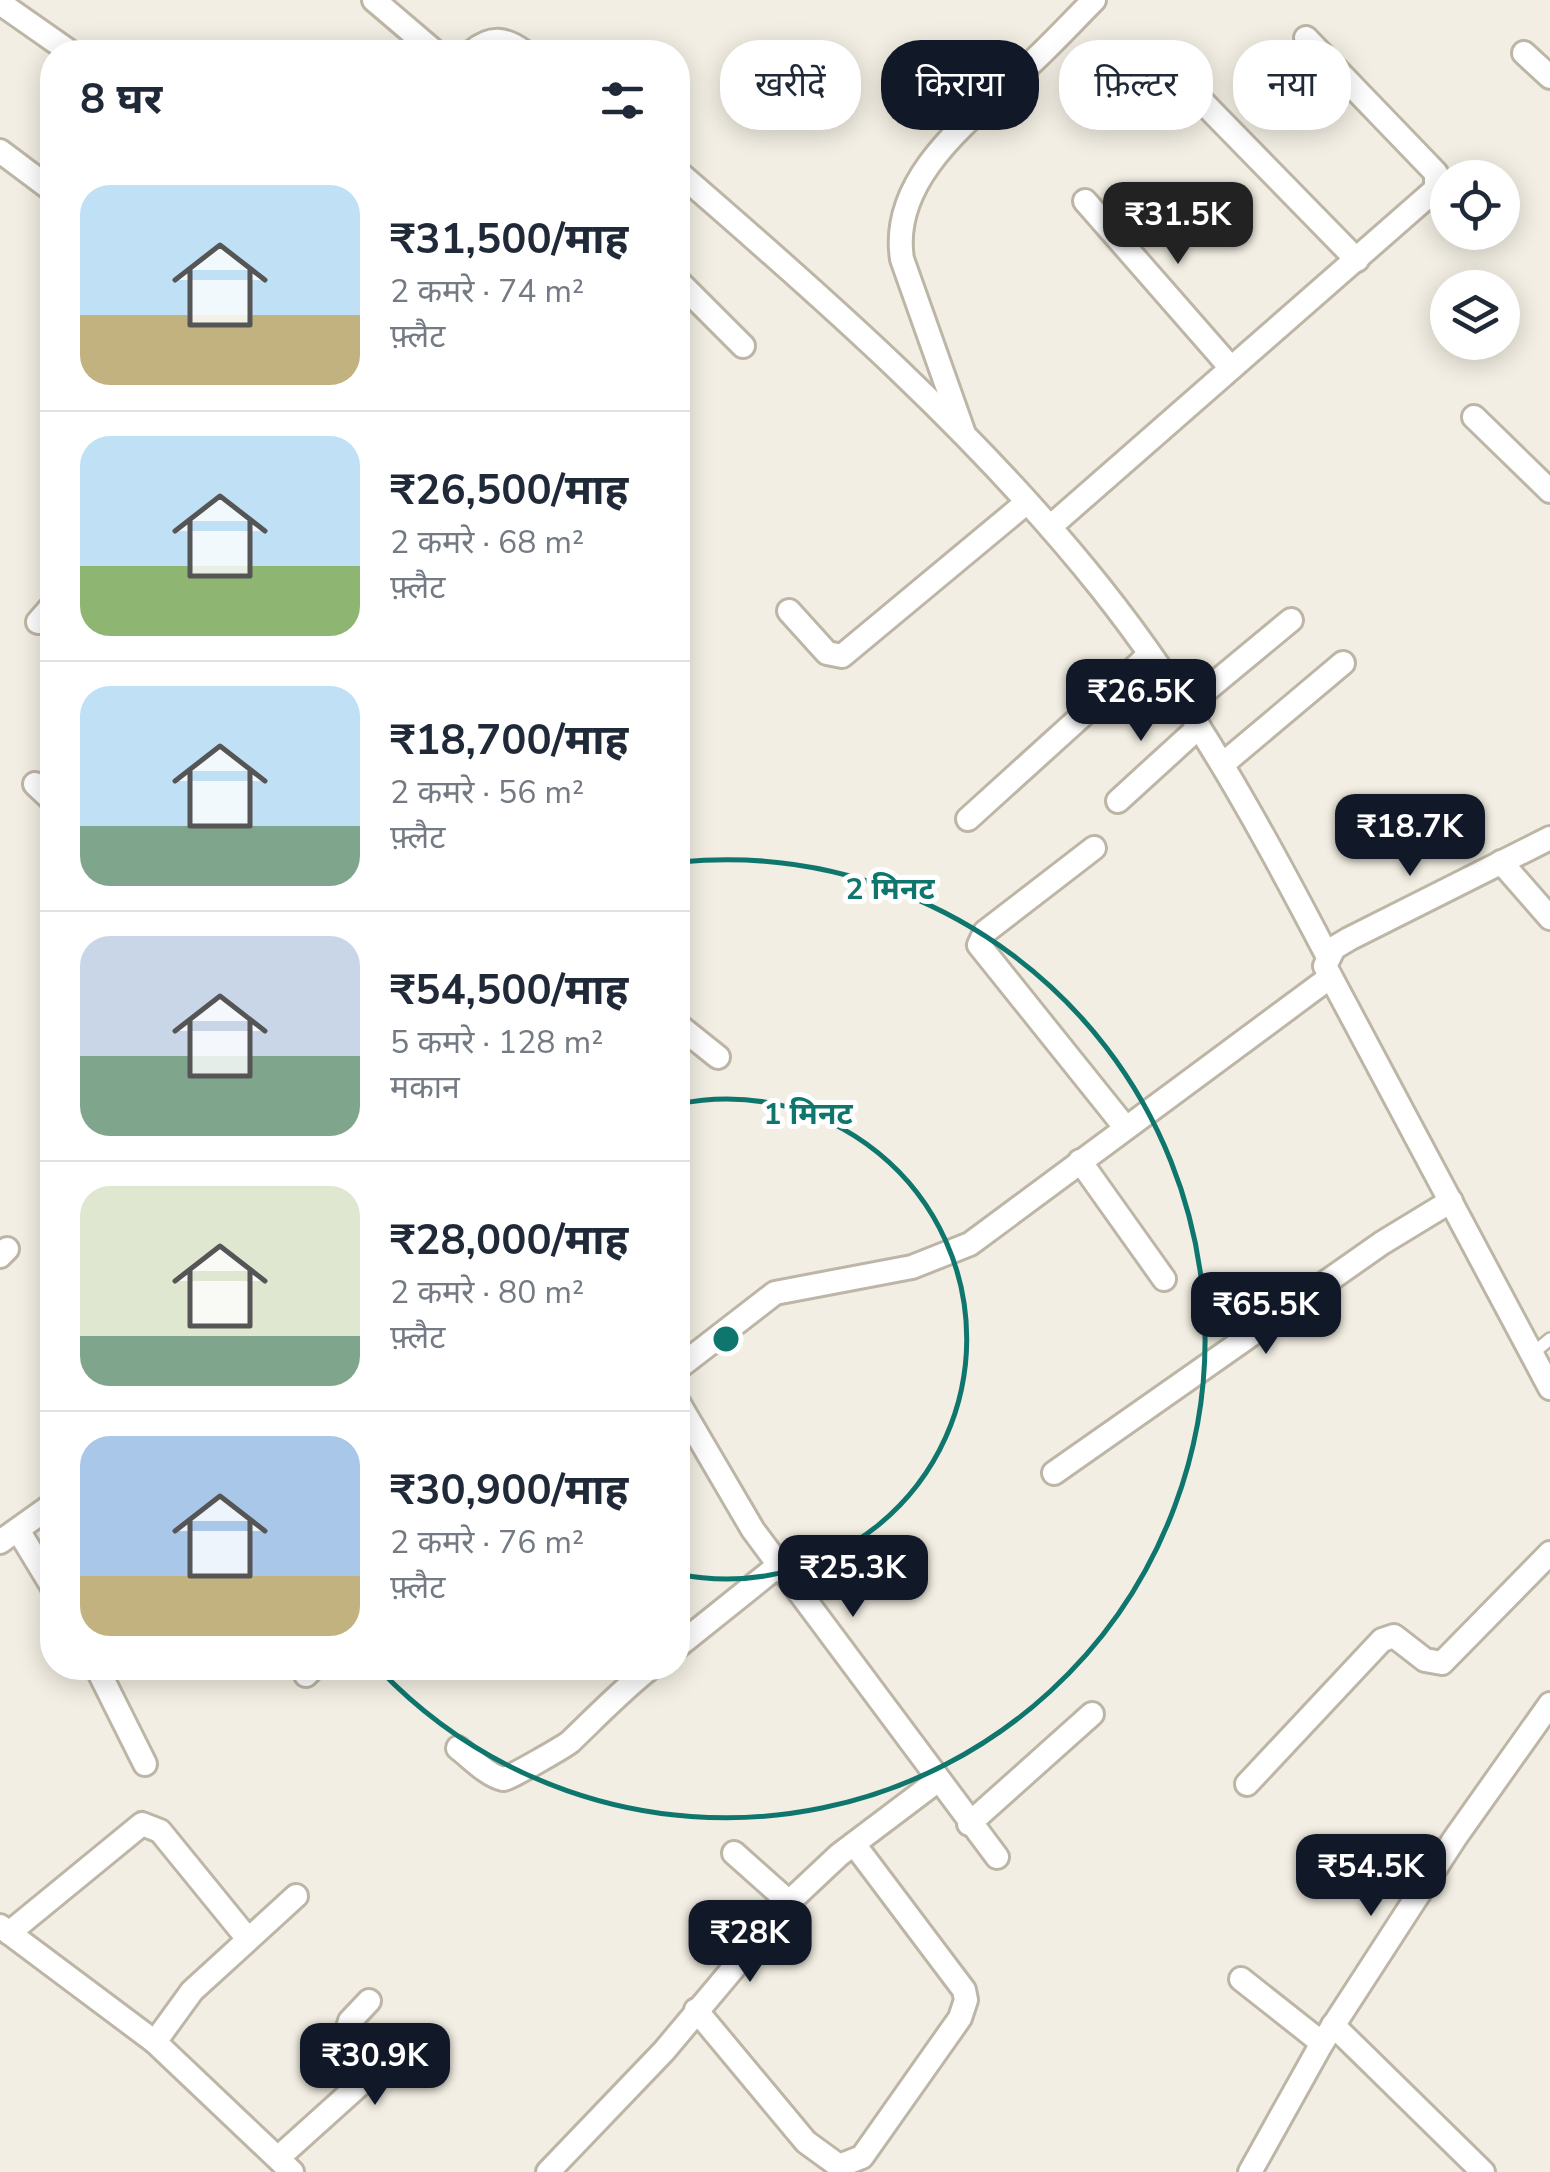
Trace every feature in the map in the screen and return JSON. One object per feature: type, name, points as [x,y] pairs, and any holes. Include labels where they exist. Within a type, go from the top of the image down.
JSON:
[{"type":"street","points":[[374,0],[421,40]]},
{"type":"street","points":[[965,437],[902,258],[900,234],[906,206],[931,162],[954,136],[1094,0]]},
{"type":"street","points":[[0,4],[52,40]]},
{"type":"street","points":[[1050,528],[1432,196],[1436,174],[1306,38]]},
{"type":"street","points":[[1524,53],[1550,77]]},
{"type":"street","points":[[1213,113],[1356,260]]},
{"type":"street","points":[[0,151],[40,181]]},
{"type":"street","points":[[690,182],[808,284],[965,437],[1050,528],[1149,654],[1259,823],[1328,967],[1451,1201],[1541,1346],[1550,1388]]},
{"type":"street","points":[[1085,201],[1232,368]]},
{"type":"street","points":[[690,294],[743,346]]},
{"type":"street","points":[[1474,417],[1550,491]]},
{"type":"street","points":[[788,611],[826,653],[842,656],[1026,503]]},
{"type":"street","points":[[1186,707],[1291,620]]},
{"type":"street","points":[[968,819],[1149,654]]},
{"type":"street","points":[[1223,764],[1343,662]]},
{"type":"street","points":[[1118,801],[1199,727]]},
{"type":"street","points":[[34,784],[40,789]]},
{"type":"street","points":[[690,1359],[775,1294],[900,1270],[954,1253],[1125,1127],[1328,967],[1349,939],[1550,838]]},
{"type":"street","points":[[1094,848],[985,932],[979,945],[1125,1127]]},
{"type":"street","points":[[1501,862],[1550,918]]},
{"type":"street","points":[[690,1035],[718,1057]]},
{"type":"street","points":[[1080,1160],[1164,1280]]},
{"type":"street","points":[[1054,1474],[1382,1243],[1451,1201]]},
{"type":"street","points":[[690,1424],[723,1486],[996,1858]]},
{"type":"street","points":[[40,1514],[9,1536],[40,1572]]},
{"type":"street","points":[[1247,1784],[1382,1640],[1394,1636],[1425,1660],[1442,1663],[1550,1553]]},
{"type":"street","points":[[690,1636],[779,1565]]},
{"type":"street","points":[[103,1680],[144,1764]]},
{"type":"street","points":[[458,1748],[504,1779],[517,1777],[542,1756],[568,1744],[637,1680]]},
{"type":"street","points":[[1250,2172],[1328,2034],[1455,1838],[1550,1704]]},
{"type":"street","points":[[969,1824],[1092,1714]]},
{"type":"street","points":[[548,2172],[664,2051],[789,1902],[854,1844],[937,1780]]},
{"type":"street","points":[[248,1939],[160,1831],[142,1824],[4,1929],[155,2042],[285,2165],[368,2077],[365,2064],[346,2034],[350,2021],[369,2001]]},
{"type":"street","points":[[696,2010],[806,2142],[839,2166],[862,2157],[960,2018],[966,2000],[964,1990],[854,1844]]},
{"type":"street","points":[[734,1853],[789,1902]]},
{"type":"street","points":[[155,2042],[192,1991],[296,1896]]},
{"type":"street","points":[[1240,1979],[1328,2034],[1483,2172]]}]
